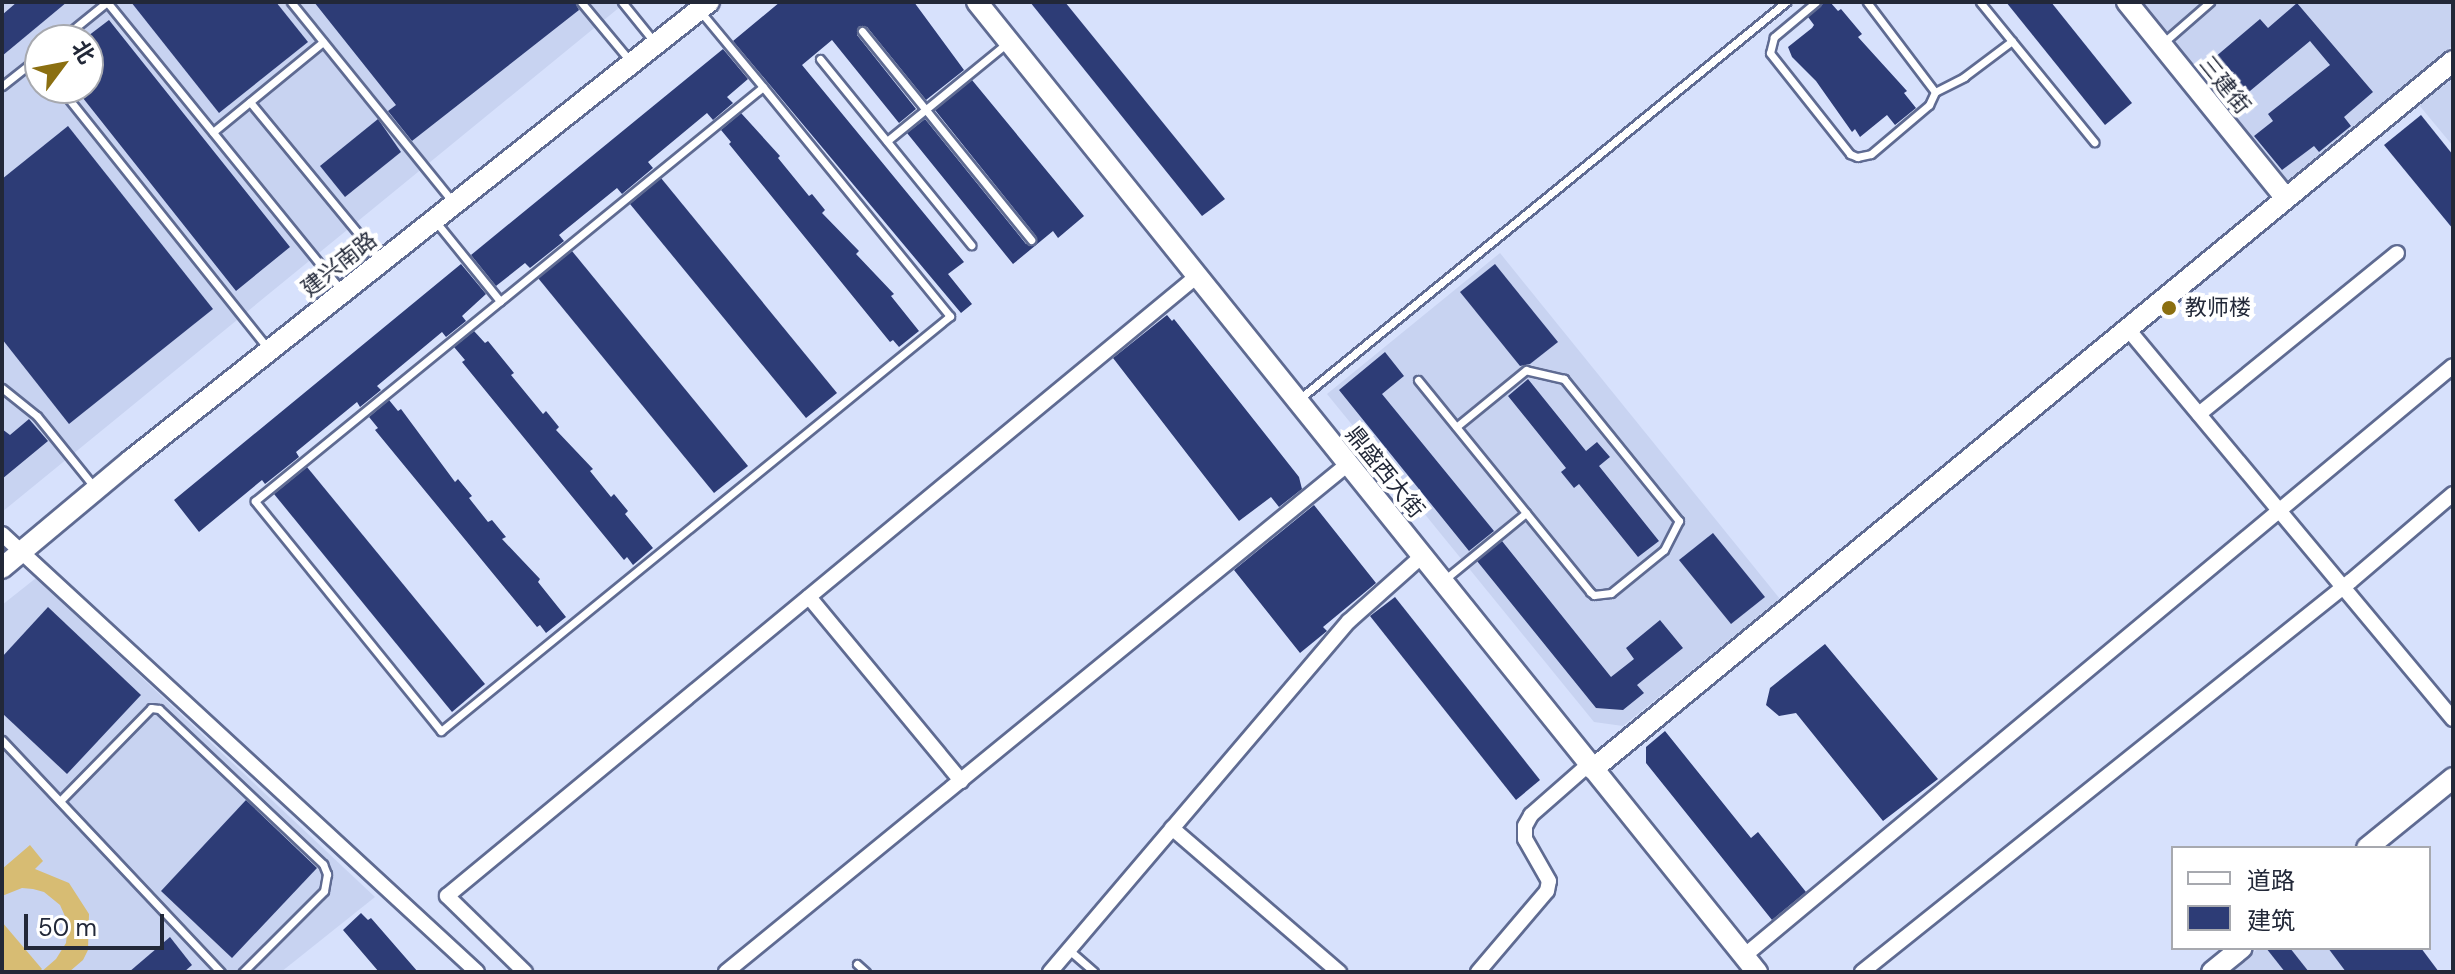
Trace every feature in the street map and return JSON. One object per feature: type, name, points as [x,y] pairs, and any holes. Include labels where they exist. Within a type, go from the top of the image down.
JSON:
[{"type":"street","name":"鼎盛西大街","points":[[977,2],[1750,964]]},
{"type":"street","name":"三建街","points":[[2127,2],[2286,198]]},
{"type":"street","name":"建兴南路","points":[[2,568],[96,489],[704,6]]},
{"type":"street","points":[[1478,972],[1547,891],[1549,881],[1525,839],[1525,826],[1531,815],[2453,61]]},
{"type":"street","points":[[2199,414],[2397,253]]},
{"type":"street","points":[[525,972],[447,896],[1197,276]]},
{"type":"street","points":[[2127,328],[2453,719]]},
{"type":"street","points":[[1750,964],[2453,366]]},
{"type":"street","points":[[726,972],[1348,464]]},
{"type":"street","points":[[1862,972],[2343,587],[2453,494]]},
{"type":"street","points":[[2,534],[23,550],[477,972]]},
{"type":"street","points":[[1050,972],[1349,621],[1422,556]]},
{"type":"street","points":[[809,597],[961,781]]},
{"type":"street","points":[[2369,846],[2453,778]]},
{"type":"street","points":[[1172,828],[1339,972]]},
{"type":"street","points":[[2212,972],[2240,950]]},
{"type":"lane","points":[[80,24],[107,2],[343,292]]},
{"type":"lane","points":[[291,2],[455,204]]},
{"type":"lane","points":[[581,2],[631,63]]},
{"type":"lane","points":[[622,2],[656,44]]},
{"type":"lane","points":[[1297,401],[1786,2]]},
{"type":"lane","points":[[1816,2],[1774,37],[1770,53],[1850,154],[1857,157],[1871,154],[1929,105],[1935,92],[1964,77],[2012,41]]},
{"type":"lane","points":[[1867,2],[1935,92]]},
{"type":"lane","points":[[1980,2],[2094,142]]},
{"type":"lane","points":[[2162,44],[2210,2]]},
{"type":"lane","points":[[704,6],[763,87],[950,316],[441,731],[255,501],[763,87]]},
{"type":"lane","points":[[862,31],[1031,240]]},
{"type":"lane","points":[[213,132],[323,42]]},
{"type":"lane","points":[[887,141],[1009,42]]},
{"type":"lane","points":[[820,59],[971,245]]},
{"type":"lane","points":[[4,81],[24,68]]},
{"type":"lane","points":[[250,102],[381,262]]},
{"type":"lane","points":[[73,104],[269,351]]},
{"type":"lane","points":[[435,220],[500,301]]},
{"type":"lane","points":[[1418,380],[1456,427],[1590,592],[1600,597],[1611,593],[1664,550],[1679,521],[1564,379],[1526,370],[1456,427]]},
{"type":"lane","points":[[2,388],[37,416],[96,489]]},
{"type":"lane","points":[[1442,581],[1526,513]]},
{"type":"lane","points":[[60,801],[151,708],[159,709],[323,864],[327,874],[324,891],[243,972]]},
{"type":"lane","points":[[2,740],[221,972]]},
{"type":"lane","points":[[1069,950],[1094,972]]},
{"type":"lane","points":[[857,964],[866,972]]},
{"type":"shaded area","points":[[2,2],[626,2],[2,512]]},
{"type":"shaded area","points":[[2141,2],[2453,2],[2453,45],[2288,182]]},
{"type":"shaded area","points":[[2453,78],[2453,146],[2419,105]]},
{"type":"shaded area","points":[[1500,253],[1780,599],[1623,726],[1594,722],[1327,394]]},
{"type":"shaded area","points":[[36,578],[375,897],[281,972],[2,972],[2,605]]},
{"type":"shaded area","points":[[30,845],[43,861],[35,869],[69,883],[89,914],[88,950],[83,960],[69,972],[41,972],[56,959],[66,943],[68,923],[60,905],[44,892],[33,889],[22,888],[2,896],[2,869]]},
{"type":"shaded area","points":[[2,922],[42,969],[39,972],[2,972]]},
{"type":"shaded area","points":[[2256,950],[2386,950],[2403,972],[2228,972]]},
{"type":"building","points":[[17,2],[67,2],[41,24],[24,24],[24,38],[2,56],[2,15]]},
{"type":"building","points":[[131,2],[276,2],[308,42],[219,113]]},
{"type":"building","points":[[314,2],[575,2],[579,10],[412,141],[388,111],[396,105]]},
{"type":"building","points":[[780,2],[914,2],[964,70],[926,100],[867,27],[859,26],[857,35],[916,109],[899,123],[832,40],[802,65],[964,262],[948,274],[972,304],[961,313],[733,41]]},
{"type":"building","points":[[1030,2],[1065,2],[1225,199],[1202,216]]},
{"type":"building","points":[[1825,2],[1830,2],[1838,11],[1841,9],[1862,34],[1858,37],[1907,91],[1904,93],[1916,108],[1895,125],[1887,115],[1860,137],[1855,129],[1852,132],[1816,81],[1792,57],[1788,47],[1812,28],[1814,25],[1808,17]]},
{"type":"building","points":[[2006,2],[2051,2],[2132,103],[2105,125]]},
{"type":"building","points":[[2297,3],[2373,92],[2344,117],[2351,126],[2319,152],[2314,146],[2282,170],[2254,136],[2273,121],[2268,114],[2330,65],[2310,41],[2232,106],[2201,69],[2260,19],[2268,28]]},
{"type":"building","points":[[109,20],[290,247],[236,291],[88,104],[104,104],[104,24]]},
{"type":"building","points":[[723,49],[748,79],[727,97],[733,103],[713,120],[707,113],[648,162],[653,168],[622,194],[617,188],[559,235],[564,241],[530,268],[525,263],[496,286],[471,255]]},
{"type":"building","points":[[972,80],[1084,216],[1058,238],[1053,231],[1013,264],[907,133],[925,119],[1026,244],[1034,245],[1036,236],[935,110]]},
{"type":"building","points":[[741,113],[780,156],[778,158],[809,196],[812,194],[825,210],[822,213],[859,251],[856,254],[894,294],[891,296],[919,331],[899,347],[893,340],[890,342],[729,144],[731,142],[721,130]]},
{"type":"building","points":[[2421,115],[2453,155],[2453,229],[2384,145]]},
{"type":"building","points":[[378,119],[401,152],[345,197],[320,166]]},
{"type":"building","points":[[68,126],[213,309],[69,424],[2,339],[2,179]]},
{"type":"building","points":[[661,178],[837,393],[806,418],[630,204]]},
{"type":"building","points":[[572,251],[748,466],[714,493],[538,278]]},
{"type":"building","points":[[461,264],[486,294],[462,316],[466,321],[446,337],[442,332],[377,386],[381,390],[360,407],[357,402],[296,452],[299,457],[265,484],[262,480],[199,532],[174,500]]},
{"type":"building","points":[[1495,264],[1558,342],[1530,364],[1520,366],[1460,292]]},
{"type":"building","points":[[1167,315],[1172,321],[1174,319],[1299,477],[1302,489],[1279,507],[1271,497],[1239,521],[1113,358]]},
{"type":"building","points":[[474,331],[485,343],[488,341],[543,414],[546,411],[559,427],[556,430],[593,469],[590,471],[611,497],[614,494],[628,511],[625,514],[653,548],[633,565],[627,557],[624,560],[462,362],[465,360],[454,347]]},
{"type":"building","points":[[1385,352],[1404,376],[1382,394],[1494,531],[1469,551],[1339,390]]},
{"type":"building","points":[[1528,379],[1586,451],[1597,442],[1610,457],[1599,466],[1659,541],[1638,557],[1579,484],[1574,488],[1561,472],[1566,468],[1508,396]]},
{"type":"building","points":[[389,400],[398,411],[401,409],[455,482],[458,479],[472,496],[469,498],[488,522],[492,520],[506,537],[502,539],[540,579],[538,582],[566,617],[546,633],[540,625],[537,627],[375,430],[378,428],[369,417]]},
{"type":"building","points":[[29,419],[48,441],[2,479],[2,429],[10,435]]},
{"type":"building","points":[[307,467],[485,684],[452,712],[274,494]]},
{"type":"building","points":[[1314,505],[1376,583],[1323,627],[1327,631],[1300,653],[1234,570]]},
{"type":"building","points":[[1713,533],[1765,597],[1731,624],[1679,560]]},
{"type":"building","points":[[1502,541],[1611,677],[1634,659],[1626,648],[1660,620],[1683,648],[1637,685],[1644,693],[1623,710],[1596,708],[1477,561]]},
{"type":"building","points":[[1395,597],[1540,780],[1516,800],[1370,616]]},
{"type":"building","points":[[48,607],[141,695],[67,774],[2,713],[2,657]]},
{"type":"building","points":[[1825,644],[1938,779],[1883,821],[1796,713],[1779,716],[1766,705],[1770,688]]},
{"type":"building","points":[[1665,731],[1751,838],[1758,832],[1806,892],[1772,920],[1646,763],[1646,747]]},
{"type":"building","points":[[246,800],[317,868],[232,958],[161,891]]},
{"type":"building","points":[[361,913],[368,920],[371,918],[418,972],[379,972],[343,930]]},
{"type":"building","points":[[170,937],[192,965],[184,972],[129,972]]},
{"type":"building","points":[[2268,950],[2292,950],[2309,972],[2285,972]]},
{"type":"building","points":[[2330,950],[2422,950],[2439,972],[2346,972]]},
{"type":"place","name":"教师楼","points":[[2169,308]]}]
